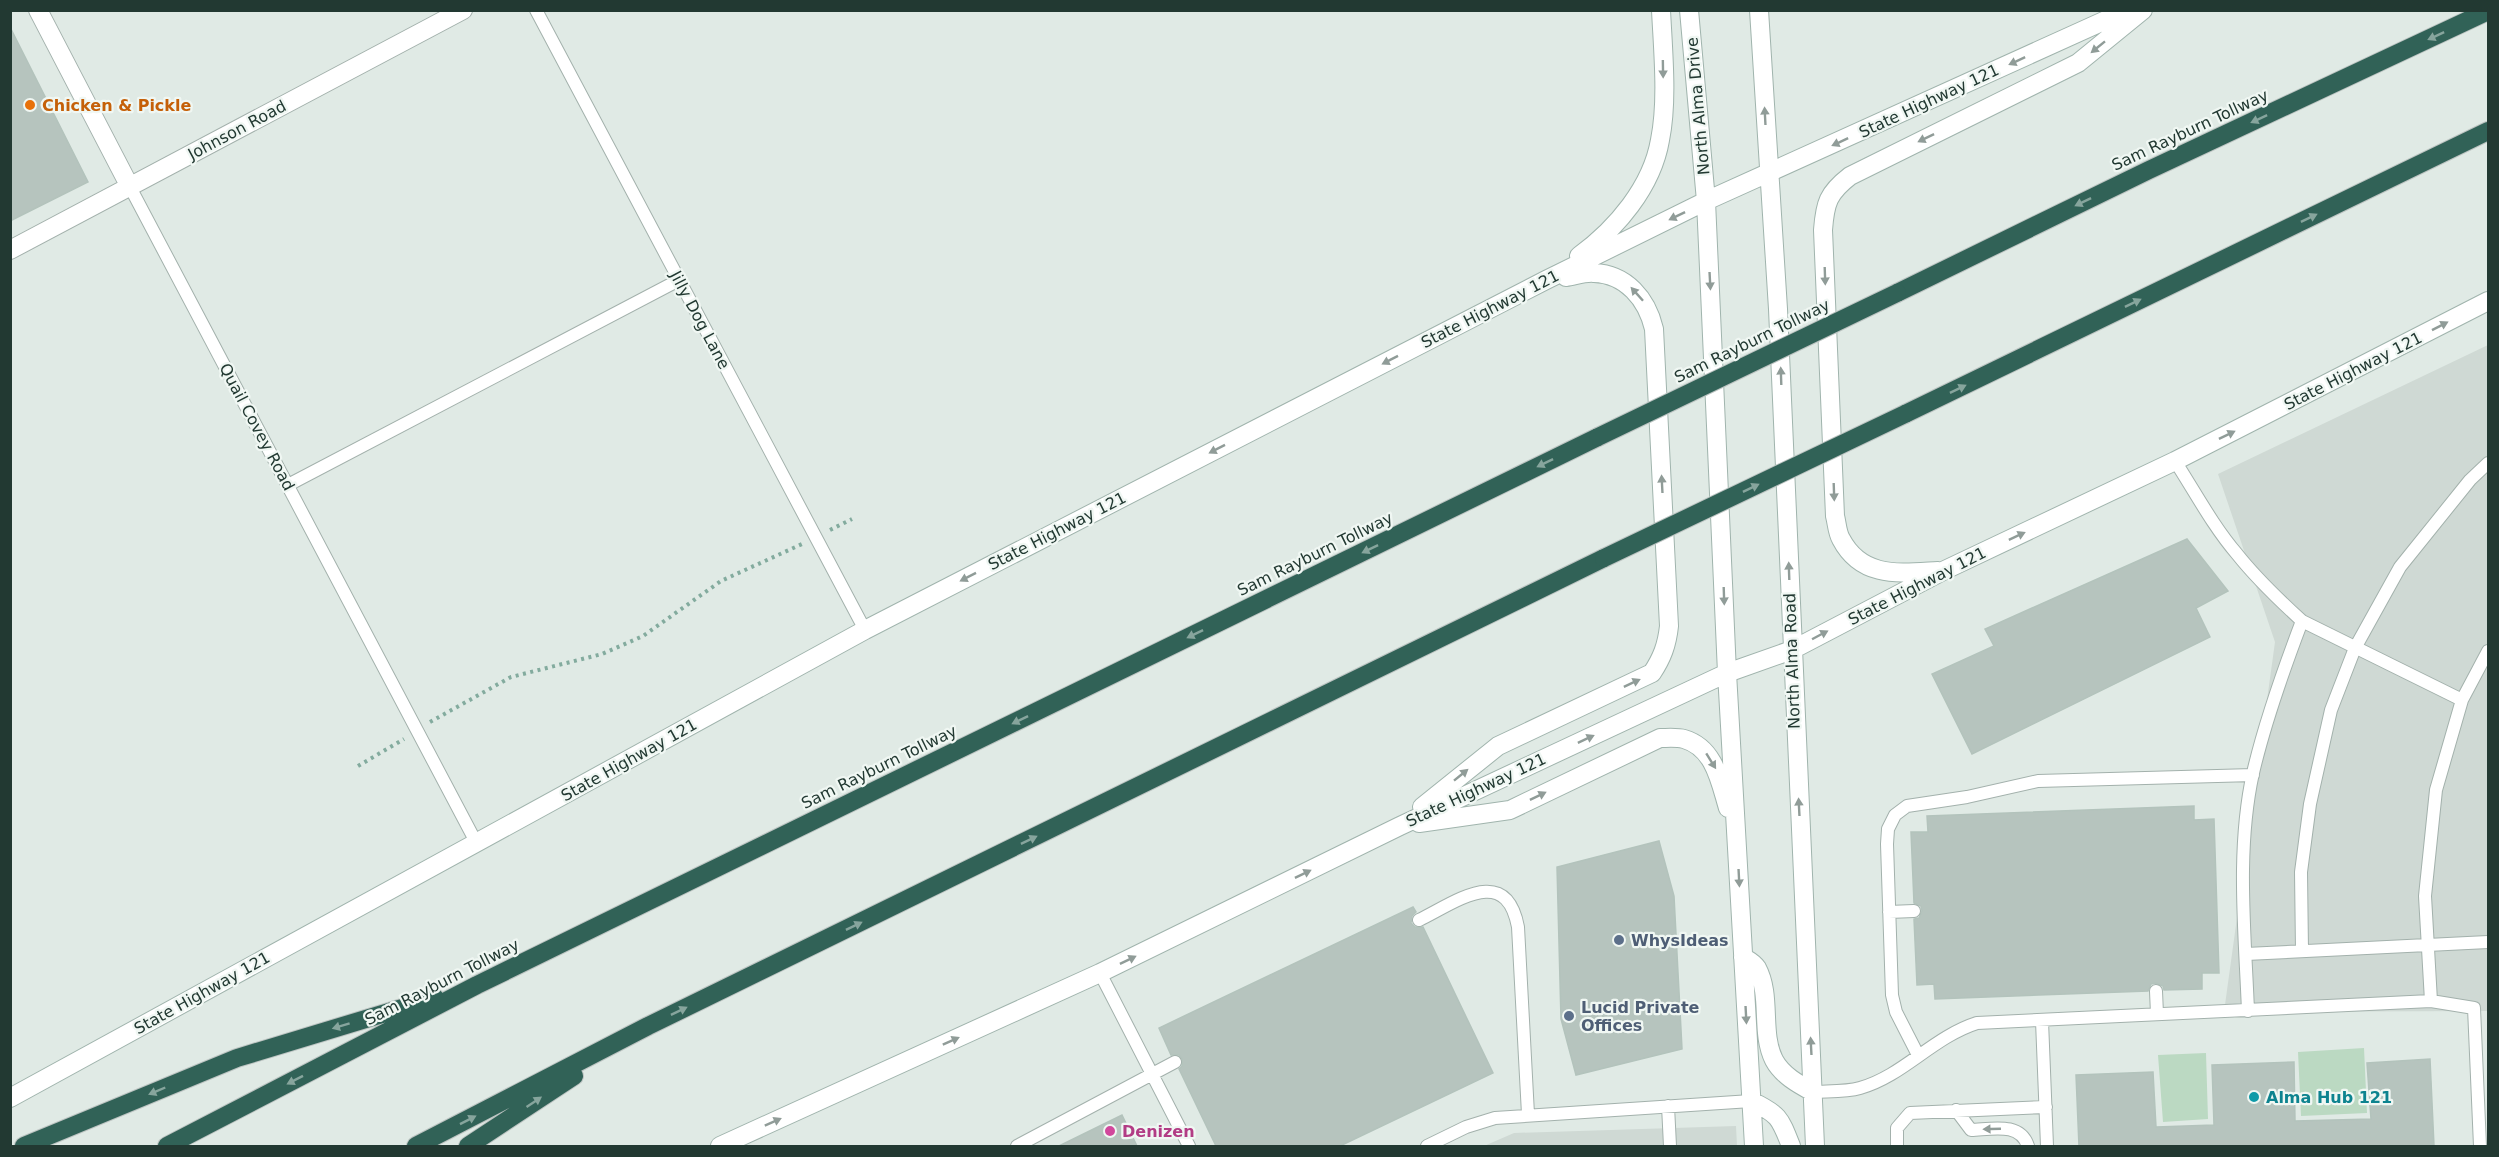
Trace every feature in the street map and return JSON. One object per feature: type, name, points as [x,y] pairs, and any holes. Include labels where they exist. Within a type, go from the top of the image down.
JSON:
[{"type":"highway","name":"Sam Rayburn Tollway","points":[[167,1146],[477,985],[2149,170],[2488,11]]},
{"type":"highway","points":[[416,1146],[648,1026],[1604,558],[2488,131]]},
{"type":"highway","points":[[24,1146],[237,1058],[477,985]]},
{"type":"highway","points":[[468,1146],[648,1026]]},
{"type":"main road","name":"Quail Covey Road","points":[[38,10],[130,187]]},
{"type":"main road","name":"Johnson Road","points":[[10,249],[463,10]]},
{"type":"main road","points":[[1546,280],[1587,250],[1619,221],[1652,167],[1660,142],[1663,113],[1661,10]]},
{"type":"main road","name":"North Alma Drive","points":[[1689,10],[1706,201]]},
{"type":"main road","points":[[1759,10],[1768,175]]},
{"type":"main road","name":"State Highway 121","points":[[10,1098],[865,630],[1546,280],[1706,201],[1768,175],[2128,10]]},
{"type":"main road","points":[[1945,570],[1892,573],[1863,565],[1840,539],[1835,516],[1823,231],[1825,207],[1834,188],[1850,176],[2078,63],[2143,10]]},
{"type":"main road","name":"North Alma Road","points":[[1768,175],[1778,309],[1815,1146]]},
{"type":"main road","points":[[1706,201],[1727,673],[1754,1146]]},
{"type":"main road","points":[[1400,826],[1498,746],[1652,673],[1667,643],[1669,626],[1654,329],[1651,315],[1636,291],[1612,277],[1593,273],[1546,280]]},
{"type":"main road","name":"State Highway 121","points":[[720,1146],[1100,974],[1400,826],[1727,673],[1792,650],[1945,570],[2175,461],[2488,301]]},
{"type":"main road","points":[[1400,826],[1510,810],[1660,738],[1684,739],[1702,748],[1714,763],[1736,836]]},
{"type":"main road","points":[[1743,957],[1756,966],[1762,982],[1767,1032],[1773,1059],[1781,1070],[1796,1083],[1813,1092]]},
{"type":"main road","points":[[1751,1101],[1780,1118],[1791,1146]]},
{"type":"lane","name":"Jilly Dog Lane","points":[[536,10],[865,630]]},
{"type":"lane","name":"Quail Covey Road","points":[[130,187],[477,843]]},
{"type":"lane","points":[[288,485],[679,280]]},
{"type":"lane","points":[[2175,461],[2214,525],[2236,554],[2302,621],[2463,699]]},
{"type":"lane","points":[[2302,951],[2301,872],[2310,804],[2331,710],[2355,648],[2400,567],[2470,480],[2488,463]]},
{"type":"lane","points":[[2248,1011],[2243,879],[2246,827],[2253,775],[2273,698],[2302,621]]},
{"type":"lane","points":[[2430,1001],[2425,896],[2436,790],[2463,699],[2488,651]]},
{"type":"lane","points":[[1918,1055],[1896,1012],[1892,995],[1888,829],[1895,815],[1907,806],[1967,797],[2038,781],[2253,775]]},
{"type":"lane","points":[[1419,920],[1482,891],[1501,894],[1510,902],[1515,911],[1518,927],[1528,1114]]},
{"type":"lane","points":[[1889,912],[1914,911]]},
{"type":"lane","points":[[2246,954],[2488,942]]},
{"type":"lane","points":[[1100,974],[1189,1146]]},
{"type":"lane","points":[[2156,991],[2157,1014]]},
{"type":"lane","points":[[1813,1092],[1858,1089],[1888,1076],[1944,1036],[1977,1023],[2430,1001],[2474,1008],[2488,1007]]},
{"type":"lane","points":[[2474,1008],[2480,1146]]},
{"type":"lane","points":[[2042,1021],[2048,1146]]},
{"type":"lane","points":[[1017,1146],[1175,1062]]},
{"type":"lane","points":[[1428,1146],[1466,1127],[1495,1118],[1528,1114],[1751,1101]]},
{"type":"lane","points":[[1668,1106],[1670,1146]]},
{"type":"lane","points":[[1897,1146],[1897,1128],[1910,1113],[2046,1107]]},
{"type":"lane","points":[[1956,1110],[1971,1130],[2014,1129],[2024,1135],[2028,1146]]},
{"type":"path","points":[[828,531],[852,519]]},
{"type":"path","points":[[429,723],[511,677],[602,654],[643,636],[721,581],[800,544]]},
{"type":"path","points":[[358,766],[402,739]]},
{"type":"shaded area","points":[[2488,345],[2488,1011],[2224,1012],[2275,642],[2218,474]]},
{"type":"shaded area","points":[[1736,1126],[1737,1146],[1484,1146],[1514,1133]]},
{"type":"green space","points":[[2364,1048],[2367,1113],[2301,1116],[2298,1052]]},
{"type":"green space","points":[[2206,1053],[2208,1119],[2163,1122],[2158,1055]]},
{"type":"building","name":"Chicken & Pickle","points":[[10,27],[88,182],[10,221]]},
{"type":"building","points":[[2187,539],[2228,591],[2196,608],[2210,637],[1972,754],[1932,674],[1994,646],[1985,629]]},
{"type":"building","points":[[2194,806],[2194,820],[2214,819],[2219,973],[2202,973],[2202,989],[2164,990],[2163,986],[2156,983],[2151,984],[2148,991],[1935,999],[1934,984],[1917,985],[1914,919],[1919,918],[1922,911],[1921,906],[1914,903],[1911,832],[1928,832],[1927,816]]},
{"type":"building","points":[[1659,841],[1674,896],[1682,1049],[1576,1075],[1561,1019],[1557,867]]},
{"type":"building","points":[[1413,907],[1416,912],[1412,916],[1411,923],[1415,927],[1423,927],[1493,1073],[1340,1146],[1216,1146],[1179,1069],[1182,1066],[1182,1059],[1179,1055],[1171,1055],[1159,1028]]},
{"type":"building","name":"Alma Hub 121","points":[[2430,1059],[2434,1146],[2079,1146],[2076,1075],[2153,1072],[2156,1127],[2214,1125],[2212,1065],[2294,1062],[2295,1121],[2371,1119],[2367,1063]]},
{"type":"building","name":"Denizen","points":[[1122,1115],[1137,1146],[1059,1146]]},
{"type":"place","name":"Chicken & Pickle","points":[[30,105]]},
{"type":"place","name":"WhysIdeas","points":[[1619,940]]},
{"type":"place","name":"Lucid Private Offices","points":[[1569,1016]]},
{"type":"place","name":"Alma Hub 121","points":[[2254,1097]]},
{"type":"place","name":"Denizen","points":[[1110,1131]]}]
